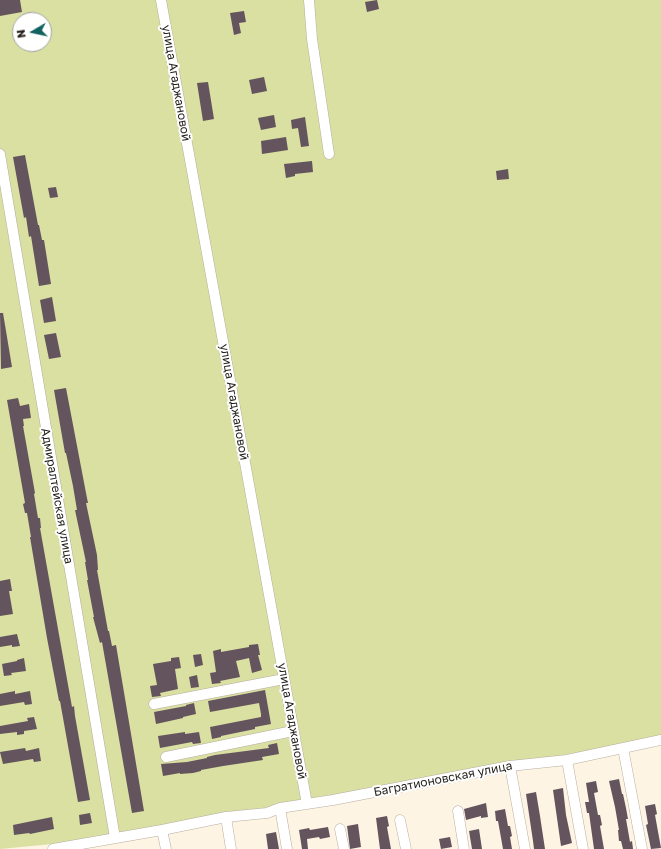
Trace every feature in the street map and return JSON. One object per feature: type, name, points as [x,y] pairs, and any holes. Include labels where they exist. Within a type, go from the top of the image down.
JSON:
[{"type":"street","name":"улица Агаджановой","points":[[161,0],[306,804]]},
{"type":"street","points":[[309,0],[312,39],[329,154]]},
{"type":"street","name":"Адмиралтейская улица","points":[[0,154],[115,838]]},
{"type":"street","points":[[154,704],[284,679]]},
{"type":"street","points":[[166,757],[293,731]]},
{"type":"street","name":"Багратионовская улица","points":[[53,849],[226,817],[267,813],[280,808],[333,800],[510,766],[567,760],[661,740]]},
{"type":"street","points":[[623,748],[642,849]]},
{"type":"street","points":[[567,760],[583,849]]},
{"type":"street","points":[[510,766],[525,849]]},
{"type":"street","points":[[280,808],[287,849]]},
{"type":"street","points":[[458,811],[464,849]]},
{"type":"street","points":[[226,817],[232,849]]},
{"type":"street","points":[[400,820],[406,849]]},
{"type":"street","points":[[340,829],[344,849]]},
{"type":"street","points":[[162,830],[166,849]]},
{"type":"green space","points":[[0,0],[661,0],[661,737],[115,838],[0,849]]},
{"type":"building","points":[[0,0],[20,0],[22,12],[12,12],[12,14],[0,16]]},
{"type":"building","points":[[377,0],[379,9],[367,12],[365,2]]},
{"type":"building","points":[[244,11],[246,22],[239,23],[241,33],[234,35],[230,13]]},
{"type":"building","points":[[264,77],[267,91],[252,94],[249,80]]},
{"type":"building","points":[[208,82],[214,119],[203,121],[197,83]]},
{"type":"building","points":[[274,115],[276,127],[261,130],[258,118]]},
{"type":"building","points":[[305,117],[309,146],[301,147],[298,128],[292,129],[291,120]]},
{"type":"building","points":[[286,137],[288,150],[262,154],[261,141]]},
{"type":"building","points":[[25,155],[38,225],[42,240],[44,240],[51,284],[39,286],[31,236],[29,237],[26,217],[24,218],[13,157]]},
{"type":"building","points":[[312,161],[313,172],[295,174],[295,176],[286,178],[284,164]]},
{"type":"building","points":[[508,169],[509,179],[497,180],[496,171]]},
{"type":"building","points":[[56,187],[58,197],[50,198],[48,188]]},
{"type":"building","points":[[52,297],[56,321],[44,323],[40,300]]},
{"type":"building","points":[[0,313],[3,313],[12,367],[1,369]]},
{"type":"building","points":[[56,333],[61,357],[49,359],[44,335]]},
{"type":"building","points":[[66,388],[88,503],[86,503],[97,555],[97,570],[108,631],[112,646],[116,645],[144,811],[132,813],[102,642],[100,643],[93,617],[87,580],[86,562],[75,510],[77,510],[73,486],[65,453],[54,390]]},
{"type":"building","points":[[18,398],[20,406],[29,404],[31,418],[23,419],[23,426],[38,518],[40,518],[40,528],[72,707],[74,706],[90,800],[78,802],[47,638],[27,513],[25,513],[23,504],[25,503],[7,400]]},
{"type":"building","points":[[10,579],[12,591],[9,591],[13,614],[0,616],[0,581]]},
{"type":"building","points":[[17,634],[20,646],[12,647],[12,645],[0,647],[0,637]]},
{"type":"building","points":[[258,644],[260,655],[258,655],[262,670],[252,673],[249,658],[236,661],[240,677],[220,681],[221,683],[212,684],[210,673],[216,672],[213,651],[221,649],[221,652]]},
{"type":"building","points":[[201,654],[203,665],[195,667],[193,655]]},
{"type":"building","points":[[179,657],[181,668],[175,669],[178,689],[160,693],[161,696],[152,697],[150,686],[157,685],[153,664],[171,661],[171,658]]},
{"type":"building","points":[[24,658],[26,671],[11,673],[12,675],[4,676],[2,664]]},
{"type":"building","points":[[197,675],[199,687],[191,688],[189,677]]},
{"type":"building","points":[[265,690],[271,724],[212,739],[210,727],[261,717],[261,714],[259,703],[210,712],[208,701]]},
{"type":"building","points":[[15,691],[15,694],[30,691],[32,704],[25,705],[24,702],[0,706],[0,694]]},
{"type":"building","points":[[194,703],[196,714],[156,724],[154,712]]},
{"type":"building","points":[[34,717],[37,729],[24,731],[24,734],[17,735],[17,732],[0,734],[0,726],[28,721],[27,718]]},
{"type":"building","points":[[185,732],[185,734],[199,732],[201,743],[193,744],[192,742],[160,748],[158,736]]},
{"type":"building","points":[[277,743],[279,754],[262,757],[263,760],[201,770],[193,773],[180,773],[163,776],[161,764],[187,762],[215,755],[269,748],[268,745]]},
{"type":"building","points":[[25,748],[26,751],[39,748],[41,761],[34,762],[33,759],[3,764],[0,752]]},
{"type":"building","points":[[619,779],[628,819],[626,819],[630,842],[632,841],[633,849],[623,849],[621,841],[619,841],[619,830],[609,781]]},
{"type":"building","points":[[596,781],[598,792],[594,793],[598,815],[600,815],[602,825],[600,826],[604,849],[594,849],[589,813],[587,813],[585,802],[589,802],[586,783]]},
{"type":"building","points":[[563,788],[566,815],[572,843],[561,846],[553,790]]},
{"type":"building","points":[[536,792],[545,849],[534,849],[526,794]]},
{"type":"building","points":[[486,803],[488,817],[481,818],[481,816],[466,820],[464,809]]},
{"type":"building","points":[[655,804],[657,814],[655,815],[661,848],[651,849],[646,825],[648,824],[645,806]]},
{"type":"building","points":[[505,809],[508,826],[510,826],[512,836],[510,837],[512,849],[503,849],[498,821],[496,821],[495,811]]},
{"type":"building","points":[[90,813],[92,823],[80,825],[79,815]]},
{"type":"building","points":[[387,816],[389,826],[387,827],[391,849],[380,849],[376,818]]},
{"type":"building","points":[[52,817],[54,829],[30,834],[14,835],[13,825]]},
{"type":"building","points":[[358,824],[361,847],[350,849],[347,826]]},
{"type":"building","points":[[328,827],[330,837],[307,839],[308,849],[302,849],[299,830]]},
{"type":"building","points":[[479,829],[482,849],[472,849],[469,831]]},
{"type":"building","points":[[276,832],[279,849],[268,849],[266,834]]},
{"type":"building","points":[[450,837],[452,847],[441,849],[439,839]]}]
